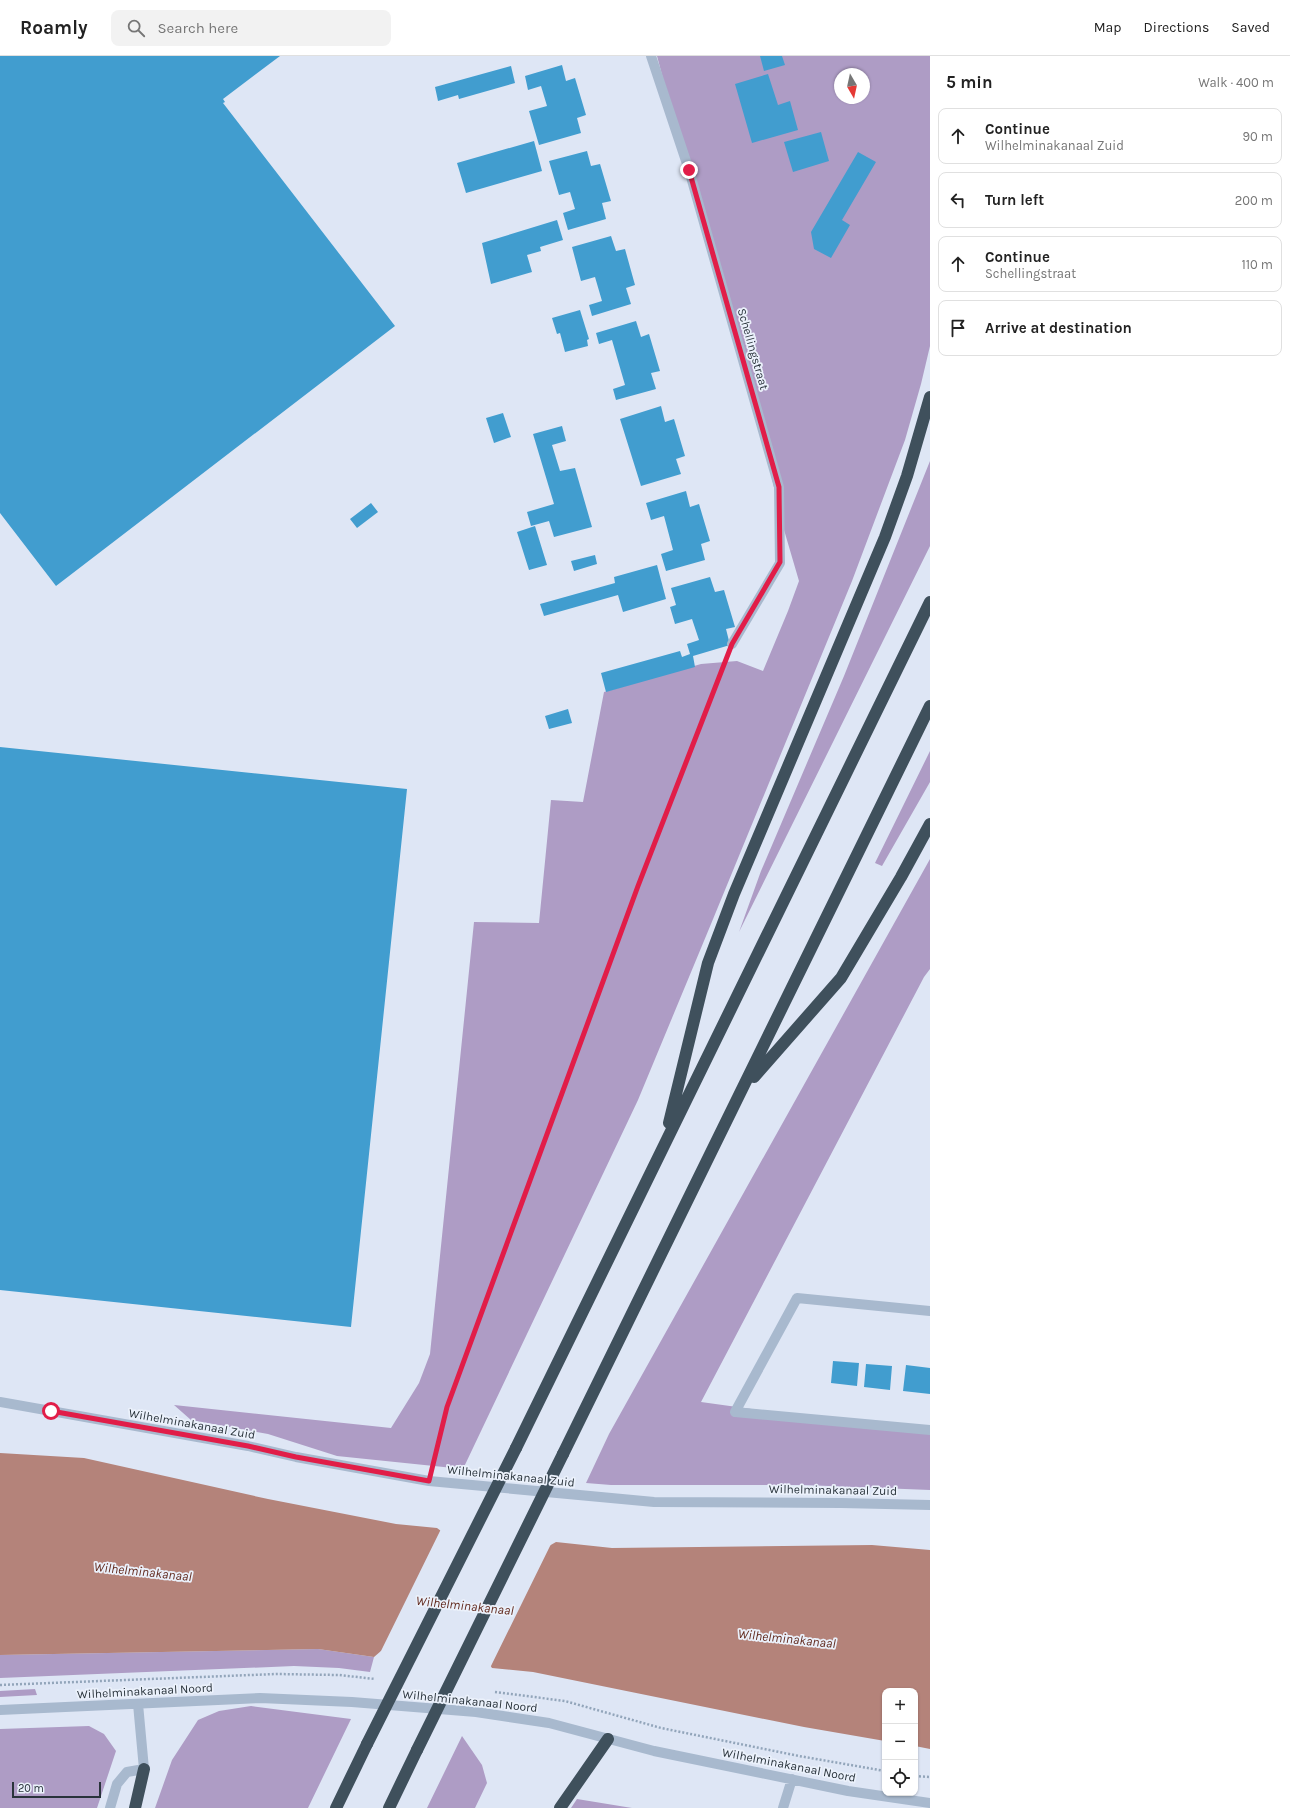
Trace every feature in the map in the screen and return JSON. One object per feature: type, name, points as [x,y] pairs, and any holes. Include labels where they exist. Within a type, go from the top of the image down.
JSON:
[{"type":"highway","points":[[664,1146],[708,963],[737,887],[885,537],[907,476],[930,396]]},
{"type":"highway","points":[[336,1808],[516,1448],[930,602]]},
{"type":"highway","points":[[389,1808],[930,706]]},
{"type":"highway","points":[[743,1088],[841,978],[901,877],[930,824]]},
{"type":"highway","points":[[560,1808],[608,1739]]},
{"type":"highway","points":[[135,1808],[144,1769]]},
{"type":"street","name":"Schellingstraat","points":[[652,56],[689,170],[779,487],[780,562],[732,644]]},
{"type":"street","points":[[930,1311],[797,1298],[735,1412],[930,1430]]},
{"type":"street","name":"Wilhelminakanaal Zuid","points":[[0,1402],[248,1446],[296,1457],[429,1481],[654,1502],[930,1505]]},
{"type":"street","name":"Wilhelminakanaal Noord","points":[[0,1710],[260,1698],[352,1702],[476,1712],[549,1723],[668,1754],[792,1780],[848,1791],[930,1803]]},
{"type":"street","points":[[110,1808],[117,1784],[127,1772],[144,1769],[138,1704]]},
{"type":"street","points":[[783,1808],[792,1780]]},
{"type":"path","points":[[429,1481],[449,1399],[638,886],[732,644]]},
{"type":"path","points":[[918,1776],[930,1777]]},
{"type":"shaded area","points":[[657,56],[930,56],[930,346],[905,440],[852,581],[638,1100],[463,1469],[337,1456],[268,1434],[191,1420],[174,1405],[391,1428],[419,1383],[430,1354],[474,922],[539,923],[551,800],[583,802],[604,692],[701,664],[737,661],[763,671],[799,581],[782,523],[762,434],[689,177]]},
{"type":"shaded area","points":[[930,461],[930,546],[739,932],[761,871],[844,676]]},
{"type":"shaded area","points":[[930,751],[930,782],[882,866],[875,863]]},
{"type":"shaded area","points":[[930,859],[930,969],[924,977],[701,1402],[930,1434],[930,1490],[804,1485],[611,1485],[586,1483],[609,1434]]},
{"type":"shaded area","points":[[318,1649],[374,1657],[370,1672],[339,1668],[294,1666],[0,1678],[0,1655]]},
{"type":"shaded area","points":[[35,1689],[37,1695],[0,1697],[0,1691]]},
{"type":"shaded area","points":[[251,1706],[351,1719],[308,1808],[155,1808],[172,1760],[198,1720],[219,1711]]},
{"type":"shaded area","points":[[89,1726],[104,1734],[116,1751],[97,1808],[0,1808],[0,1729]]},
{"type":"shaded area","points":[[462,1736],[482,1765],[487,1783],[475,1808],[427,1808]]},
{"type":"shaded area","points":[[577,1799],[632,1808],[571,1808]]},
{"type":"water","name":"Wilhelminakanaal","points":[[0,1453],[84,1458],[268,1499],[396,1524],[437,1528],[441,1531],[549,1546],[556,1542],[612,1548],[872,1545],[930,1550],[930,1749],[918,1747],[918,1688],[882,1688],[882,1740],[804,1727],[533,1672],[492,1668],[490,1665],[381,1651],[374,1657],[318,1649],[0,1655]]},
{"type":"pier","points":[[441,1529],[549,1544],[552,1542],[490,1668],[489,1666],[381,1653],[379,1655]]},
{"type":"building","points":[[0,56],[280,56],[223,99],[225,102],[223,103],[395,326],[56,586],[0,513]]},
{"type":"building","points":[[760,56],[782,56],[785,65],[764,71]]},
{"type":"building","points":[[562,65],[566,81],[575,78],[586,115],[577,118],[581,133],[539,145],[529,111],[547,106],[541,86],[528,90],[525,76]]},
{"type":"building","points":[[511,66],[515,83],[459,99],[458,95],[438,101],[435,87]]},
{"type":"building","points":[[768,74],[778,105],[790,101],[798,130],[752,143],[735,84]]},
{"type":"building","points":[[821,132],[829,161],[793,172],[784,142]]},
{"type":"building","points":[[534,141],[542,171],[466,193],[457,163]]},
{"type":"building","points":[[587,151],[591,166],[600,164],[611,201],[602,203],[606,219],[568,230],[563,213],[575,209],[570,192],[559,195],[549,161]]},
{"type":"building","points":[[858,152],[876,162],[842,220],[850,225],[831,258],[814,249],[811,232]]},
{"type":"building","points":[[557,220],[563,240],[540,247],[541,251],[527,255],[532,272],[491,284],[482,243]]},
{"type":"building","points":[[611,236],[616,251],[625,249],[635,285],[626,288],[631,304],[592,316],[589,305],[602,301],[595,277],[581,281],[572,247]]},
{"type":"building","points":[[580,310],[589,339],[587,340],[588,346],[565,352],[560,333],[557,334],[552,318]]},
{"type":"building","points":[[636,321],[641,337],[649,334],[660,371],[651,373],[656,389],[616,400],[613,389],[625,385],[612,340],[599,344],[596,333]]},
{"type":"building","points":[[661,406],[665,422],[674,419],[685,456],[676,459],[681,474],[641,486],[620,419]]},
{"type":"building","points":[[503,413],[511,437],[494,443],[486,418]]},
{"type":"building","points":[[562,426],[566,441],[552,445],[560,471],[575,468],[592,527],[554,537],[549,521],[531,526],[527,512],[554,504],[533,434]]},
{"type":"building","points":[[686,491],[690,507],[699,504],[710,541],[701,544],[705,560],[666,571],[661,554],[673,550],[664,516],[651,520],[646,503]]},
{"type":"building","points":[[371,503],[378,512],[357,528],[350,519]]},
{"type":"building","points":[[535,526],[547,565],[529,570],[517,532]]},
{"type":"building","points":[[595,555],[597,564],[574,571],[571,561]]},
{"type":"building","points":[[657,565],[666,599],[623,612],[618,595],[544,616],[540,604],[615,583],[614,577]]},
{"type":"building","points":[[710,577],[715,592],[724,590],[735,627],[726,629],[730,645],[693,656],[695,667],[606,692],[601,673],[680,651],[682,657],[690,654],[687,644],[699,640],[692,619],[675,624],[670,607],[676,605],[671,588]]},
{"type":"building","points":[[568,709],[572,723],[549,729],[545,716]]},
{"type":"building","points":[[0,747],[407,789],[351,1327],[0,1290]]},
{"type":"building","points":[[833,1361],[859,1363],[857,1386],[831,1383]]},
{"type":"building","points":[[866,1364],[892,1366],[890,1390],[864,1387]]},
{"type":"building","points":[[906,1365],[930,1368],[930,1394],[903,1391]]},
{"type":"route","points":[[51,1411],[190,1437],[248,1446],[296,1457],[429,1481],[447,1407],[638,886],[732,644],[780,562],[779,487],[689,170]]}]
